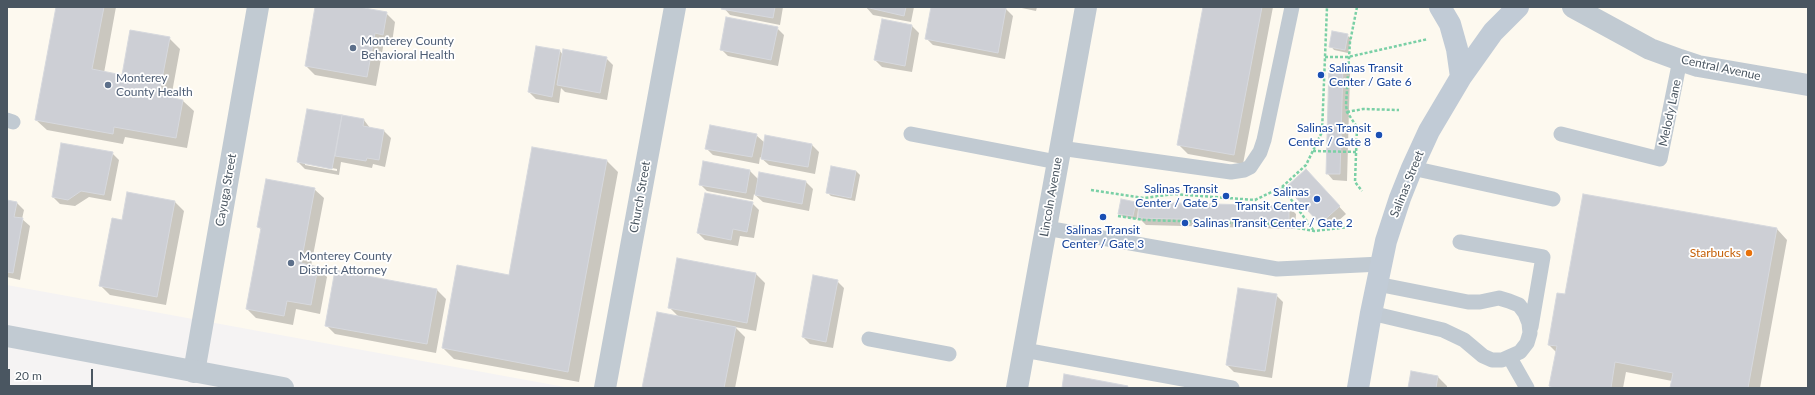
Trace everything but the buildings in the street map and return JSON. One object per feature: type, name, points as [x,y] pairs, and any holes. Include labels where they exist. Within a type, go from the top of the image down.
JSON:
[{"type":"main road","points":[[1440,7],[1450,24],[1457,49],[1461,77]]},
{"type":"main road","name":"Salinas Street","points":[[1358,388],[1379,274],[1400,198],[1412,168],[1429,131],[1461,77],[1493,32],[1518,7]]},
{"type":"street","name":"Cayuga Street","points":[[201,378],[258,7]]},
{"type":"street","name":"Church Street","points":[[605,388],[675,7]]},
{"type":"street","name":"Lincoln Avenue","points":[[1017,388],[1086,7]]},
{"type":"street","name":"Central Avenue","points":[[1573,7],[1650,49],[1698,66],[1808,85]]},
{"type":"street","points":[[7,336],[201,378],[283,388]]},
{"type":"lane","points":[[911,134],[1058,155],[1231,172],[1244,170],[1255,161],[1264,140],[1292,7]]},
{"type":"lane","name":"Melody Lane","points":[[1561,134],[1660,159],[1680,60]]},
{"type":"lane","points":[[1412,168],[1553,199]]},
{"type":"lane","points":[[1046,228],[1277,269],[1379,274],[1468,302],[1480,302],[1499,298],[1518,305],[1525,313],[1529,323],[1530,334]]},
{"type":"lane","points":[[1371,313],[1443,330],[1464,340],[1483,356],[1492,360],[1510,358],[1520,352],[1527,344],[1530,334],[1543,257],[1460,242]]},
{"type":"lane","points":[[869,339],[949,354]]},
{"type":"lane","points":[[1024,350],[1232,388]]},
{"type":"lane","points":[[1510,358],[1527,388]]},
{"type":"path","points":[[1357,7],[1348,57],[1346,105],[1347,112],[1357,127],[1355,182],[1362,191]]},
{"type":"path","points":[[1325,57],[1348,57],[1429,39]]},
{"type":"path","points":[[1347,112],[1363,109],[1399,110]]},
{"type":"path","points":[[1313,151],[1357,152]]},
{"type":"path","points":[[1282,187],[1314,231]]},
{"type":"path","points":[[1116,216],[1144,220],[1276,224],[1314,231],[1349,227]]},
{"type":"shaded area","points":[[7,7],[1808,7],[1808,388],[570,388],[7,285]]},
{"type":"place","name":"Monterey County Behavioral Health","points":[[353,48]]},
{"type":"place","name":"Salinas Transit Center / Gate 6","points":[[1321,75]]},
{"type":"place","name":"Monterey County Health","points":[[108,85]]},
{"type":"place","name":"Salinas Transit Center / Gate 8","points":[[1379,135]]},
{"type":"place","name":"Salinas Transit Center / Gate 5","points":[[1226,196]]},
{"type":"place","name":"Salinas Transit Center","points":[[1317,199]]},
{"type":"place","name":"Salinas Transit Center / Gate 3","points":[[1103,217]]},
{"type":"place","name":"Salinas Transit Center / Gate 2","points":[[1185,223]]},
{"type":"place","name":"Starbucks","points":[[1749,253]]},
{"type":"place","name":"Monterey County District Attorney","points":[[291,263]]}]
